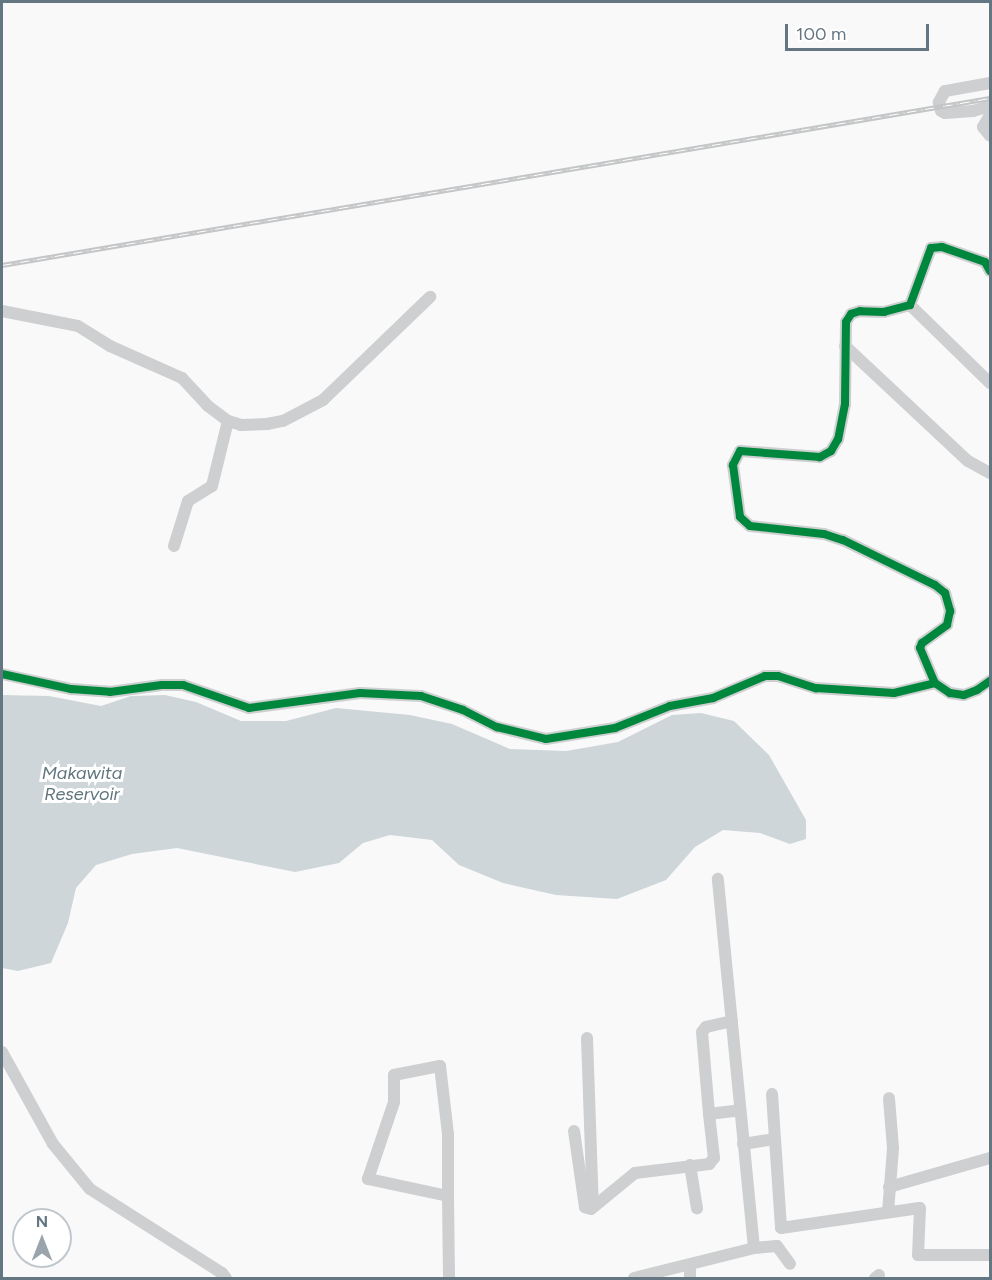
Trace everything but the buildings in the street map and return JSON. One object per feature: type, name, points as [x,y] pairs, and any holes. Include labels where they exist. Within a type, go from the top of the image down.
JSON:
[{"type":"street","points":[[990,83],[945,91],[939,102],[941,111],[945,113],[973,111],[990,106]]},
{"type":"street","points":[[990,115],[983,127],[990,136]]},
{"type":"street","points":[[910,305],[931,248],[942,247],[986,262],[990,271]]},
{"type":"street","points":[[2,311],[78,326],[110,346],[182,378],[208,406],[228,421],[241,425],[283,421],[323,400],[430,297]]},
{"type":"street","points":[[910,305],[884,312],[860,311],[851,314],[846,322],[845,404],[838,439],[831,451],[820,457],[740,451],[733,465],[740,517],[750,526],[824,534],[843,540],[935,585],[945,593],[950,611],[947,625],[922,643],[920,648],[935,683],[950,693],[964,695],[990,681]]},
{"type":"street","points":[[910,305],[990,383]]},
{"type":"street","points":[[845,346],[968,461],[990,473]]},
{"type":"street","points":[[174,546],[188,501],[212,486],[228,421]]},
{"type":"street","points":[[2,674],[71,689],[110,692],[162,685],[183,685],[249,708],[360,693],[421,696],[464,710],[497,727],[546,739],[615,728],[670,706],[713,698],[765,675],[778,676],[816,688],[894,693],[935,683]]},
{"type":"street","points":[[718,879],[754,1248]]},
{"type":"street","points":[[574,1131],[585,1207],[591,1209],[635,1173],[709,1164],[714,1158],[702,1032],[706,1027],[732,1021]]},
{"type":"street","points":[[587,1038],[593,1207]]},
{"type":"street","points":[[2,1052],[53,1144],[90,1189],[222,1273],[226,1278]]},
{"type":"street","points":[[448,1196],[368,1179],[394,1102],[394,1075],[440,1066],[448,1134],[449,1278]]},
{"type":"street","points":[[772,1094],[780,1228],[920,1208],[918,1254],[990,1255]]},
{"type":"street","points":[[888,1212],[893,1148],[889,1098]]},
{"type":"street","points":[[709,1114],[740,1110]]},
{"type":"street","points":[[743,1144],[775,1139]]},
{"type":"street","points":[[889,1187],[990,1158]]},
{"type":"street","points":[[690,1165],[697,1208]]},
{"type":"street","points":[[634,1278],[754,1248],[777,1246],[790,1264]]},
{"type":"street","points":[[690,1265],[690,1278]]},
{"type":"water","name":"Makawita Reservoir","points":[[2,695],[49,696],[101,706],[131,696],[165,695],[196,702],[241,721],[286,721],[336,708],[410,715],[452,724],[510,749],[566,751],[618,742],[672,715],[701,713],[734,721],[769,755],[806,820],[806,839],[790,844],[760,833],[723,830],[695,847],[666,880],[617,899],[556,895],[503,883],[459,865],[432,840],[390,835],[363,843],[339,863],[295,872],[177,848],[132,854],[96,865],[76,888],[68,923],[51,963],[18,971],[2,968]]},
{"type":"railway","points":[[2,265],[990,98]]},
{"type":"cycle path","points":[[990,271],[985,262],[942,247],[931,248],[910,305],[884,312],[860,311],[851,314],[846,322],[845,404],[838,439],[831,451],[820,457],[740,451],[733,465],[740,517],[750,526],[824,534],[843,540],[935,585],[945,593],[950,611],[947,625],[922,643],[920,648],[935,683],[950,693],[964,695],[990,681]]},
{"type":"cycle path","points":[[2,674],[71,689],[110,692],[162,685],[183,685],[249,708],[360,693],[421,696],[463,710],[497,727],[546,739],[615,728],[670,706],[713,698],[765,676],[778,676],[816,688],[894,693],[935,683]]}]
